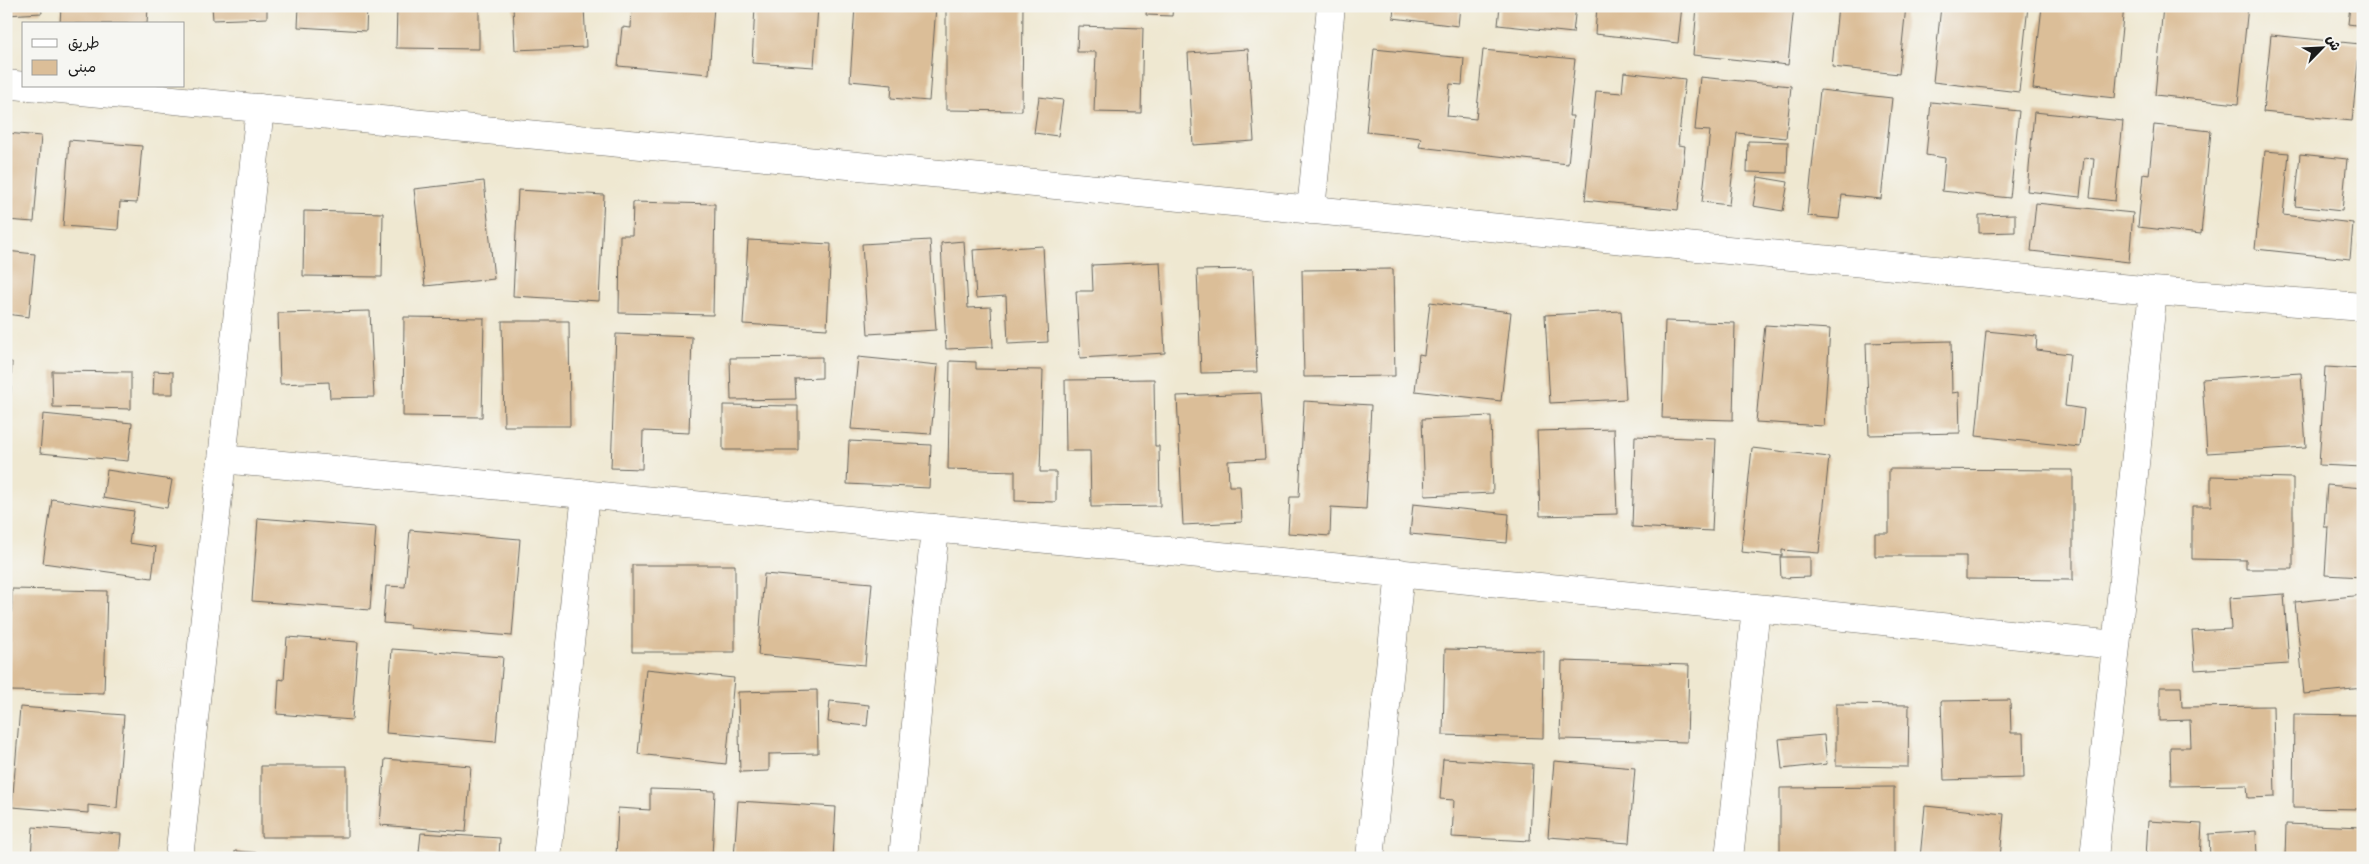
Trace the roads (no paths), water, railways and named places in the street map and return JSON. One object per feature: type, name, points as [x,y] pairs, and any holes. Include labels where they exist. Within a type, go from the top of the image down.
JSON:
[{"type":"street","points":[[1311,210],[1332,6]]},
{"type":"street","points":[[6,84],[22,86]]},
{"type":"street","points":[[50,88],[2153,291],[2363,307]]},
{"type":"street","points":[[179,858],[260,108]]},
{"type":"street","points":[[2094,858],[2153,291]]},
{"type":"street","points":[[222,459],[1400,573],[2116,645]]},
{"type":"street","points":[[547,858],[586,494]]},
{"type":"street","points":[[904,858],[935,528]]},
{"type":"street","points":[[1370,858],[1400,573]]},
{"type":"street","points":[[1729,858],[1756,608]]}]
